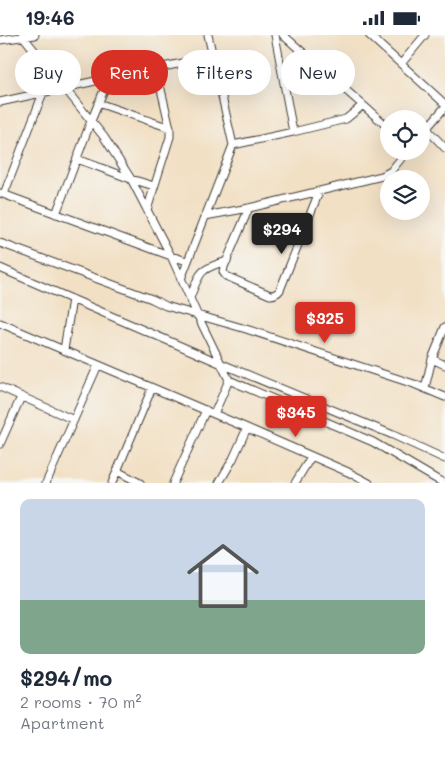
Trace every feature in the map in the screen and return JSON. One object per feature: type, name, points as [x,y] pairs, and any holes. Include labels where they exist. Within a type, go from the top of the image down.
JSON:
[{"type":"street","points":[[0,41],[35,35]]},
{"type":"street","points":[[208,35],[211,50]]},
{"type":"street","points":[[275,35],[293,132]]},
{"type":"street","points":[[283,35],[380,120]]},
{"type":"street","points":[[369,35],[445,105],[430,125]]},
{"type":"street","points":[[401,64],[425,35]]},
{"type":"street","points":[[23,36],[34,50]]},
{"type":"street","points":[[0,102],[33,95]]},
{"type":"street","points":[[42,95],[2,193],[187,261]]},
{"type":"street","points":[[70,95],[104,137],[131,179],[229,380],[373,442],[443,483]]},
{"type":"street","points":[[56,214],[102,95]]},
{"type":"street","points":[[147,210],[170,139],[170,128],[162,95]]},
{"type":"street","points":[[181,279],[233,145],[221,95]]},
{"type":"street","points":[[98,103],[170,128]]},
{"type":"street","points":[[233,145],[347,118],[363,105]]},
{"type":"street","points":[[430,132],[445,148]]},
{"type":"street","points":[[77,159],[154,186]]},
{"type":"street","points":[[206,216],[249,208],[384,176],[399,160]]},
{"type":"street","points":[[249,208],[223,270],[226,276],[270,295],[278,293],[319,192]]},
{"type":"street","points":[[0,243],[166,306],[246,329],[425,388],[445,397]]},
{"type":"street","points":[[190,298],[198,276],[202,271],[210,265],[226,261]]},
{"type":"street","points":[[0,268],[222,364],[393,435],[445,459]]},
{"type":"street","points":[[64,350],[72,299]]},
{"type":"street","points":[[0,323],[206,410],[369,483]]},
{"type":"street","points":[[425,388],[432,359],[445,327]]},
{"type":"street","points":[[432,359],[445,365]]},
{"type":"street","points":[[46,483],[98,365]]},
{"type":"street","points":[[214,414],[229,380]]},
{"type":"street","points":[[0,387],[74,420]]},
{"type":"street","points":[[112,483],[152,388]]},
{"type":"street","points":[[0,445],[21,397]]},
{"type":"street","points":[[173,483],[206,410]]},
{"type":"street","points":[[219,483],[247,428]]},
{"type":"street","points":[[295,483],[311,457]]},
{"type":"street","points":[[117,471],[140,483]]}]
